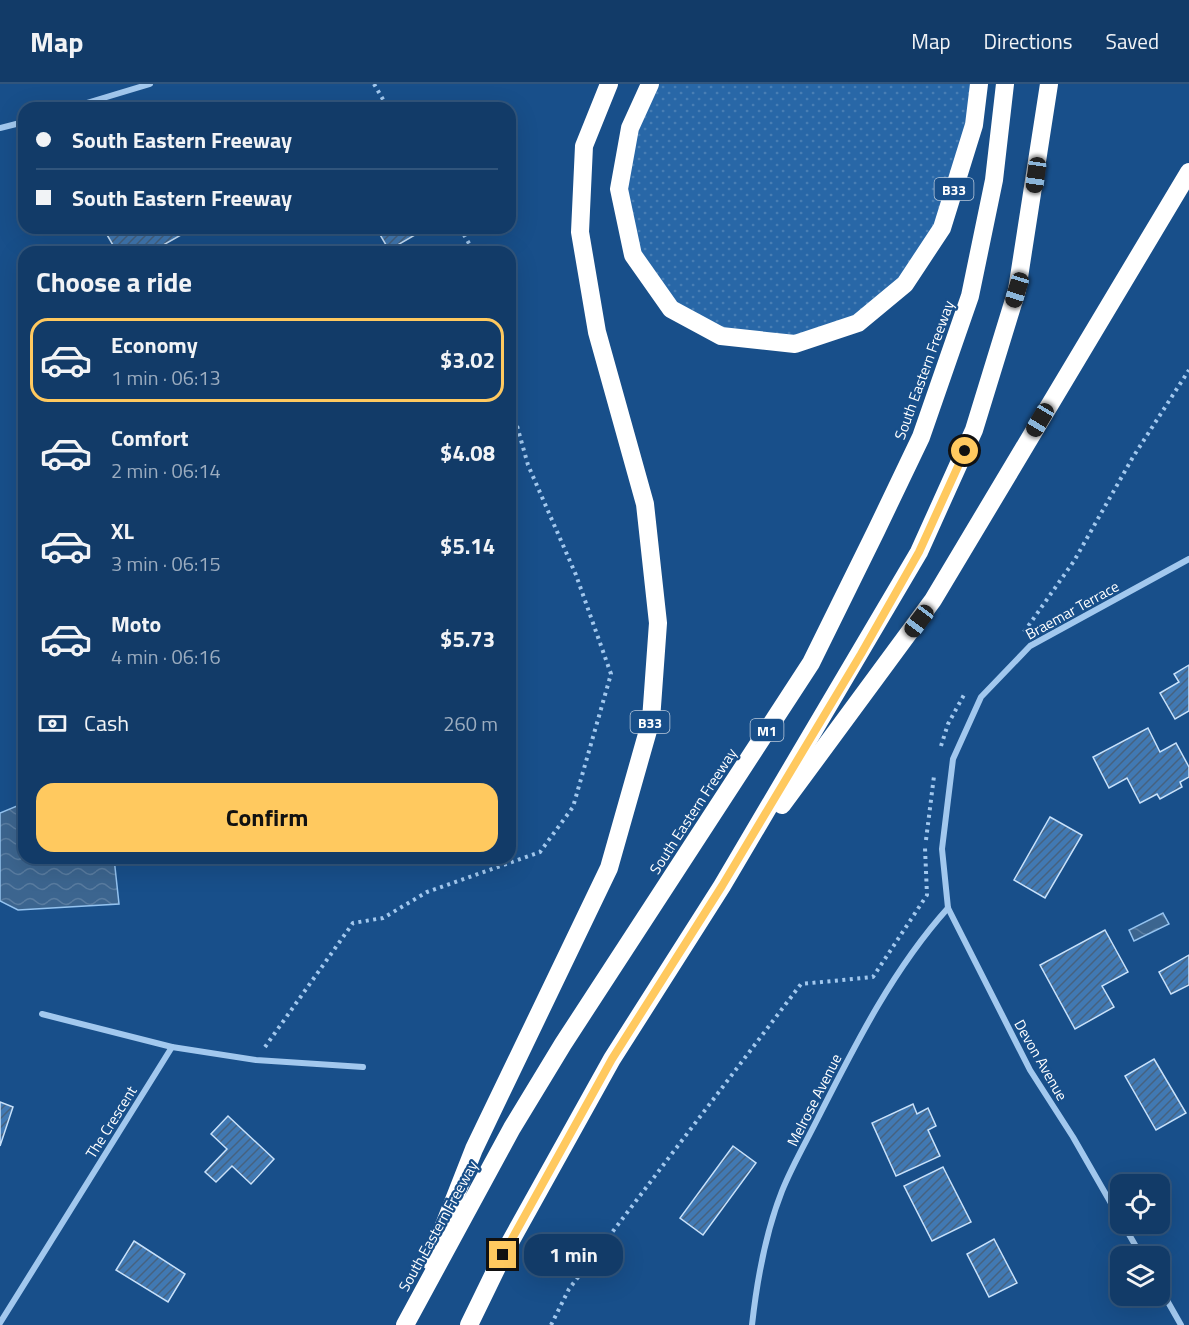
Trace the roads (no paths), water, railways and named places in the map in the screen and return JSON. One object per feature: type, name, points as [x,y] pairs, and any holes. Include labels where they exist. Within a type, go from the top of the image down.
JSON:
[{"type":"highway","name":"B33","points":[[405,1325],[474,1149],[609,868],[651,720],[658,622],[645,504],[597,332],[580,232],[584,146],[609,84]]},
{"type":"highway","name":"B33","points":[[650,84],[630,128],[619,189],[633,255],[671,309],[722,336],[795,344],[858,323],[905,284],[942,228],[974,125],[979,84]]},
{"type":"highway","name":"South Eastern Freeway","points":[[405,1325],[512,1128],[563,1044],[811,663],[872,540],[921,437],[970,296],[994,180],[1005,84]]},
{"type":"highway","name":"M1","points":[[469,1325],[503,1255],[612,1059],[722,886],[919,552],[974,430],[1017,290],[1049,84]]},
{"type":"highway","points":[[722,886],[919,621],[1189,172]]},
{"type":"street","points":[[90,102],[150,84]]},
{"type":"street","points":[[0,128],[18,124]]},
{"type":"street","name":"Braemar Terrace","points":[[948,908],[942,849],[952,759],[981,697],[1030,646],[1189,559]]},
{"type":"street","name":"Devon Avenue","points":[[948,908],[1030,1070],[1073,1137],[1110,1202]]},
{"type":"street","name":"Melrose Avenue","points":[[752,1325],[757,1277],[782,1192],[842,1071],[884,997],[932,926],[948,908]]},
{"type":"street","points":[[42,1014],[172,1047],[256,1060],[363,1067]]},
{"type":"street","name":"The Crescent","points":[[0,1323],[172,1047]]},
{"type":"street","points":[[1170,1306],[1181,1325]]},
{"type":"water","points":[[18,806],[18,864],[115,864],[119,904],[18,910],[0,901],[0,813]]},
{"type":"water","points":[[1163,913],[1169,924],[1134,941],[1129,930]]}]
